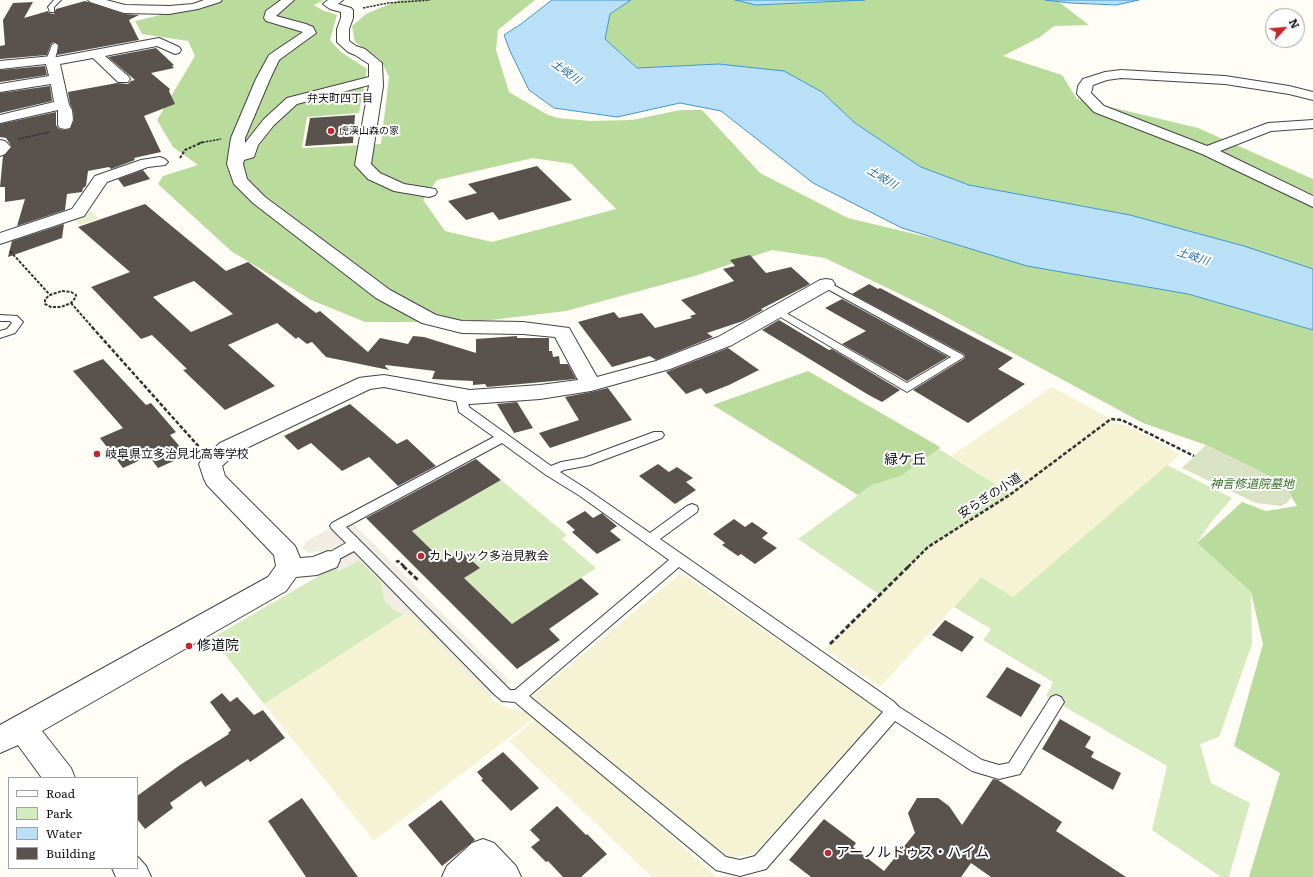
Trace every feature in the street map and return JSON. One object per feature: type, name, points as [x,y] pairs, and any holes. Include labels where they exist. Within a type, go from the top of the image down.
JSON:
[{"type":"street","points":[[94,0],[124,9],[151,10],[169,10],[194,7],[216,0]]},
{"type":"street","points":[[288,0],[270,14],[270,18],[302,27],[309,30],[310,33],[274,58],[263,79],[237,149],[235,164],[240,181],[255,196],[383,294],[429,319],[462,327],[523,328],[562,332],[591,386]]},
{"type":"street","points":[[337,0],[329,4],[334,7],[347,10],[347,18],[343,28],[343,42],[352,50],[360,52],[375,63],[376,86],[363,165],[374,176],[400,188],[429,192]]},
{"type":"street","points":[[0,65],[52,61],[97,55],[159,42],[175,50]]},
{"type":"street","points":[[97,55],[123,79]]},
{"type":"street","points":[[52,61],[62,105],[65,110],[65,125]]},
{"type":"street","points":[[1313,96],[1288,90],[1225,80],[1141,74],[1105,76],[1088,82],[1085,86],[1084,94],[1099,109],[1207,151],[1313,202]]},
{"type":"street","points":[[237,149],[249,154],[251,145],[269,122],[292,101],[376,78]]},
{"type":"street","points":[[0,88],[56,79]]},
{"type":"street","points":[[0,119],[62,105]]},
{"type":"street","points":[[1207,151],[1268,127],[1313,124]]},
{"type":"street","points":[[0,144],[3,147],[0,151]]},
{"type":"street","points":[[0,239],[78,212],[90,192],[101,179],[146,163],[160,162]]},
{"type":"street","points":[[59,777],[11,734],[277,584],[289,568],[286,552],[215,479],[210,464],[228,448],[366,383],[384,381],[470,397],[591,386],[670,363],[725,341],[826,284]]},
{"type":"street","points":[[289,568],[317,566],[328,560]]},
{"type":"street","points":[[458,877],[483,854],[505,877]]},
{"type":"street","points":[[129,869],[135,877]]},
{"type":"lane","points":[[52,11],[51,7],[58,0]]},
{"type":"lane","points":[[52,61],[51,58],[55,45]]},
{"type":"lane","points":[[777,312],[907,388],[959,357],[826,284]]},
{"type":"lane","points":[[0,318],[13,318],[18,322],[12,331],[0,335]]},
{"type":"lane","points":[[461,395],[463,410],[502,438],[550,472],[588,496],[888,706],[893,712],[978,766],[999,772],[1014,769],[1056,702]]},
{"type":"lane","points":[[550,472],[561,466],[586,462],[658,435]]},
{"type":"lane","points":[[502,438],[337,526],[506,696],[518,696],[722,864],[740,868],[760,863],[893,712]]},
{"type":"lane","points":[[649,540],[692,509]]},
{"type":"lane","points":[[328,560],[355,544]]},
{"type":"lane","points":[[518,696],[678,560]]},
{"type":"path","points":[[347,10],[430,0]]},
{"type":"path","points":[[15,140],[61,129],[65,125]]},
{"type":"path","points":[[180,158],[186,150],[204,141],[218,139],[237,149]]},
{"type":"path","points":[[0,239],[50,295]]},
{"type":"path","points":[[62,291],[72,292],[76,295],[71,303],[61,306],[47,306],[44,302],[50,295],[62,291]]},
{"type":"path","points":[[71,303],[202,450],[218,457]]},
{"type":"path","name":"安らぎの小道","points":[[817,657],[928,547],[1011,494],[1111,419],[1122,420],[1194,456]]},
{"type":"path","points":[[393,564],[398,560],[419,581]]},
{"type":"shaded area","points":[[1052,387],[1111,419],[1108,422],[1126,425],[1181,454],[1013,597],[981,577],[880,687],[825,649],[930,546],[1011,494],[951,456]]},
{"type":"shaded area","points":[[348,518],[510,682],[489,697],[413,617],[394,610],[385,601],[381,582],[359,560],[339,571],[319,551],[309,553],[303,549],[305,542]]},
{"type":"shaded area","points":[[681,573],[882,712],[754,854],[720,860],[531,697]]},
{"type":"shaded area","points":[[404,614],[413,617],[495,702],[518,712],[527,710],[536,717],[374,841],[264,704]]},
{"type":"shaded area","points":[[538,717],[716,877],[652,877],[509,741]]},
{"type":"green space","points":[[225,0],[324,0],[314,5],[322,10],[337,15],[330,40],[341,52],[367,69],[359,113],[307,117],[302,148],[381,144],[389,77],[381,60],[355,42],[352,26],[366,14],[399,0],[535,0],[498,30],[496,50],[509,92],[548,115],[558,118],[590,121],[632,120],[680,110],[702,110],[760,173],[848,218],[1094,277],[1188,294],[1313,330],[1313,877],[1249,877],[1280,773],[1234,746],[1263,644],[1251,592],[1197,543],[1242,502],[1266,511],[1297,506],[1283,483],[1206,445],[1143,423],[935,311],[825,258],[772,250],[698,275],[566,311],[474,322],[365,322],[311,300],[231,251],[158,184],[163,176],[198,165],[173,147],[157,120],[195,56],[188,41],[142,34],[135,21]],"holes":[[[533,158],[572,164],[616,209],[492,242],[445,231],[423,200],[437,180]]]},
{"type":"green space","points":[[631,0],[735,0],[756,5],[865,0],[1045,0],[1059,2],[1089,25],[1054,26],[1040,37],[1003,56],[1062,75],[1077,99],[1198,128],[1313,179],[1313,270],[1231,243],[1130,215],[969,185],[921,167],[855,123],[822,92],[719,64],[637,68],[605,39],[610,14]]},
{"type":"green space","points":[[91,211],[99,219],[80,225],[72,218]]},
{"type":"green space","points":[[808,371],[940,447],[939,449],[901,476],[872,485],[858,495],[713,405]]},
{"type":"green space","name":"神言修道院墓地","points":[[1206,445],[1284,483],[1290,492],[1291,498],[1287,503],[1281,506],[1256,503],[1182,468]]},
{"type":"green space","points":[[939,449],[1011,494],[928,547],[880,595],[798,539],[872,485],[901,476]]},
{"type":"green space","points":[[1167,465],[1232,498],[1209,525],[1197,543],[1251,592],[1252,644],[1219,737],[1200,744],[1211,783],[1250,803],[1229,877],[1221,877],[1152,830],[1167,766],[1046,696],[1053,682],[983,640],[991,629],[954,607],[981,577],[1013,597]]},
{"type":"green space","points":[[501,480],[567,535],[562,539],[596,568],[512,624],[464,578],[480,568],[461,551],[444,562],[412,531]]},
{"type":"green space","points":[[359,560],[381,582],[385,601],[394,610],[404,614],[264,704],[212,638],[334,567],[339,571]]},
{"type":"water","name":"土岐川","points":[[552,0],[631,0],[610,14],[605,39],[637,68],[719,64],[784,71],[822,92],[855,123],[921,167],[969,185],[1130,215],[1244,246],[1313,269],[1313,330],[1188,294],[1027,266],[902,228],[813,183],[721,111],[680,103],[617,117],[554,108],[529,90],[504,35]]},
{"type":"water","points":[[735,0],[865,0],[756,5]]},
{"type":"water","points":[[1045,0],[1139,0],[1116,5],[1070,3]]},
{"type":"building","points":[[85,1],[124,14],[139,15],[129,20],[139,40],[57,55],[59,45],[54,42],[51,44],[47,55],[0,59],[0,46],[5,45],[3,20],[13,3],[33,2],[24,18],[48,11],[49,13],[54,14],[56,9]]},
{"type":"building","points":[[156,48],[174,65],[172,66],[174,68],[151,73],[170,89],[169,91],[175,104],[144,116],[161,152],[134,158],[135,160],[111,169],[109,167],[88,171],[86,186],[83,188],[82,192],[67,194],[65,210],[17,226],[25,199],[5,202],[5,187],[0,187],[3,156],[12,147],[6,138],[0,137],[0,124],[56,112],[56,125],[59,129],[70,129],[74,120],[68,92],[117,83],[128,84],[135,80],[108,57]]},
{"type":"building","points":[[45,66],[47,75],[0,82],[0,70]]},
{"type":"building","points":[[50,86],[52,101],[0,113],[0,93]]},
{"type":"building","name":"虎渓山森の家","points":[[355,115],[353,143],[305,146],[310,118]]},
{"type":"building","points":[[537,166],[572,200],[499,220],[493,212],[466,220],[448,201],[477,193],[468,184]]},
{"type":"building","points":[[143,170],[150,179],[124,187],[118,179]]},
{"type":"building","points":[[145,204],[226,271],[248,262],[316,313],[320,311],[368,352],[380,338],[408,344],[413,336],[424,337],[476,353],[476,339],[517,336],[517,338],[549,338],[549,351],[552,351],[553,357],[559,356],[560,364],[568,364],[576,379],[487,387],[485,384],[473,385],[473,381],[432,379],[435,371],[386,365],[385,366],[389,370],[326,357],[312,342],[307,344],[298,337],[296,339],[277,323],[228,345],[275,386],[225,410],[183,370],[187,369],[152,335],[141,339],[91,287],[130,272],[78,227]],"holes":[[[194,281],[233,314],[191,332],[153,297]]]},
{"type":"building","points":[[64,224],[62,238],[8,257],[12,241]]},
{"type":"building","points":[[750,255],[766,273],[791,267],[810,284],[761,309],[763,310],[743,321],[707,333],[713,337],[656,360],[650,356],[612,367],[578,322],[614,312],[619,318],[642,313],[655,328],[692,318],[690,316],[696,314],[681,300],[734,281],[723,269],[735,266],[730,260]]},
{"type":"building","points":[[869,284],[878,289],[880,288],[1013,358],[998,369],[1025,384],[968,423],[913,390],[965,358],[965,356],[964,354],[852,294]]},
{"type":"building","points":[[842,299],[948,357],[907,381],[842,344],[866,331],[825,308]]},
{"type":"building","points":[[779,320],[829,350],[832,349],[900,390],[882,402],[867,394],[762,330]]},
{"type":"building","points":[[728,348],[759,370],[729,385],[706,394],[701,388],[686,394],[666,372]]},
{"type":"building","points":[[103,359],[146,405],[151,403],[176,432],[170,435],[187,455],[158,468],[149,456],[123,468],[100,438],[123,428],[73,371]]},
{"type":"building","points":[[608,388],[632,420],[550,448],[539,433],[579,420],[565,397]]},
{"type":"building","points":[[517,402],[533,428],[514,433],[497,404]]},
{"type":"building","points":[[350,404],[397,444],[407,439],[436,466],[398,486],[369,457],[342,471],[311,443],[298,450],[284,436]]},
{"type":"building","name":"カトリック多治見教会","points":[[476,459],[501,480],[412,531],[444,562],[461,551],[480,568],[464,578],[512,624],[581,578],[599,594],[549,629],[560,640],[517,669],[366,518]]},
{"type":"building","points":[[658,464],[669,472],[677,467],[693,478],[686,482],[696,490],[675,504],[639,476]]},
{"type":"building","points":[[585,511],[593,518],[602,513],[617,526],[610,531],[621,540],[597,554],[572,532],[575,530],[566,522]]},
{"type":"building","points":[[734,519],[745,527],[752,522],[768,533],[762,538],[777,548],[755,564],[741,554],[738,556],[722,545],[725,543],[713,534]]},
{"type":"building","points":[[945,620],[974,637],[962,652],[932,635]]},
{"type":"building","points":[[1007,667],[1041,685],[1021,717],[986,697]]},
{"type":"building","points":[[222,693],[230,702],[237,697],[254,715],[263,710],[285,738],[250,762],[248,759],[205,787],[201,781],[170,803],[173,808],[145,829],[138,820],[138,795],[180,765],[229,734],[228,733],[231,730],[210,702]]},
{"type":"building","points":[[1060,719],[1091,737],[1085,747],[1094,752],[1091,757],[1121,773],[1113,790],[1042,749]]},
{"type":"building","points":[[503,752],[539,788],[511,811],[481,780],[483,779],[477,772]]},
{"type":"building","points":[[993,779],[998,780],[1062,822],[1056,831],[1126,877],[991,877],[971,863],[961,877],[811,877],[789,860],[824,819],[856,843],[853,847],[884,871],[915,833],[908,813],[917,798],[938,798],[949,806],[962,825]]},
{"type":"building","points":[[302,798],[358,877],[306,877],[268,821]]},
{"type":"building","points":[[441,800],[475,840],[442,866],[408,825]]},
{"type":"building","points":[[557,806],[607,854],[581,877],[563,877],[548,861],[546,862],[531,847],[540,840],[530,830]]},
{"type":"place","name":"虎渓山森の家","points":[[331,131]]},
{"type":"place","name":"岐阜県立多治見北高等学校","points":[[97,454]]},
{"type":"place","name":"カトリック多治見教会","points":[[421,556]]},
{"type":"place","name":"修道院","points":[[189,646]]},
{"type":"place","name":"アーノルドゥス・ハイム","points":[[828,853]]},
{"type":"district","name":"弁天町四丁目","points":[[340,99]]},
{"type":"district","name":"緑ケ丘","points":[[905,460]]}]
